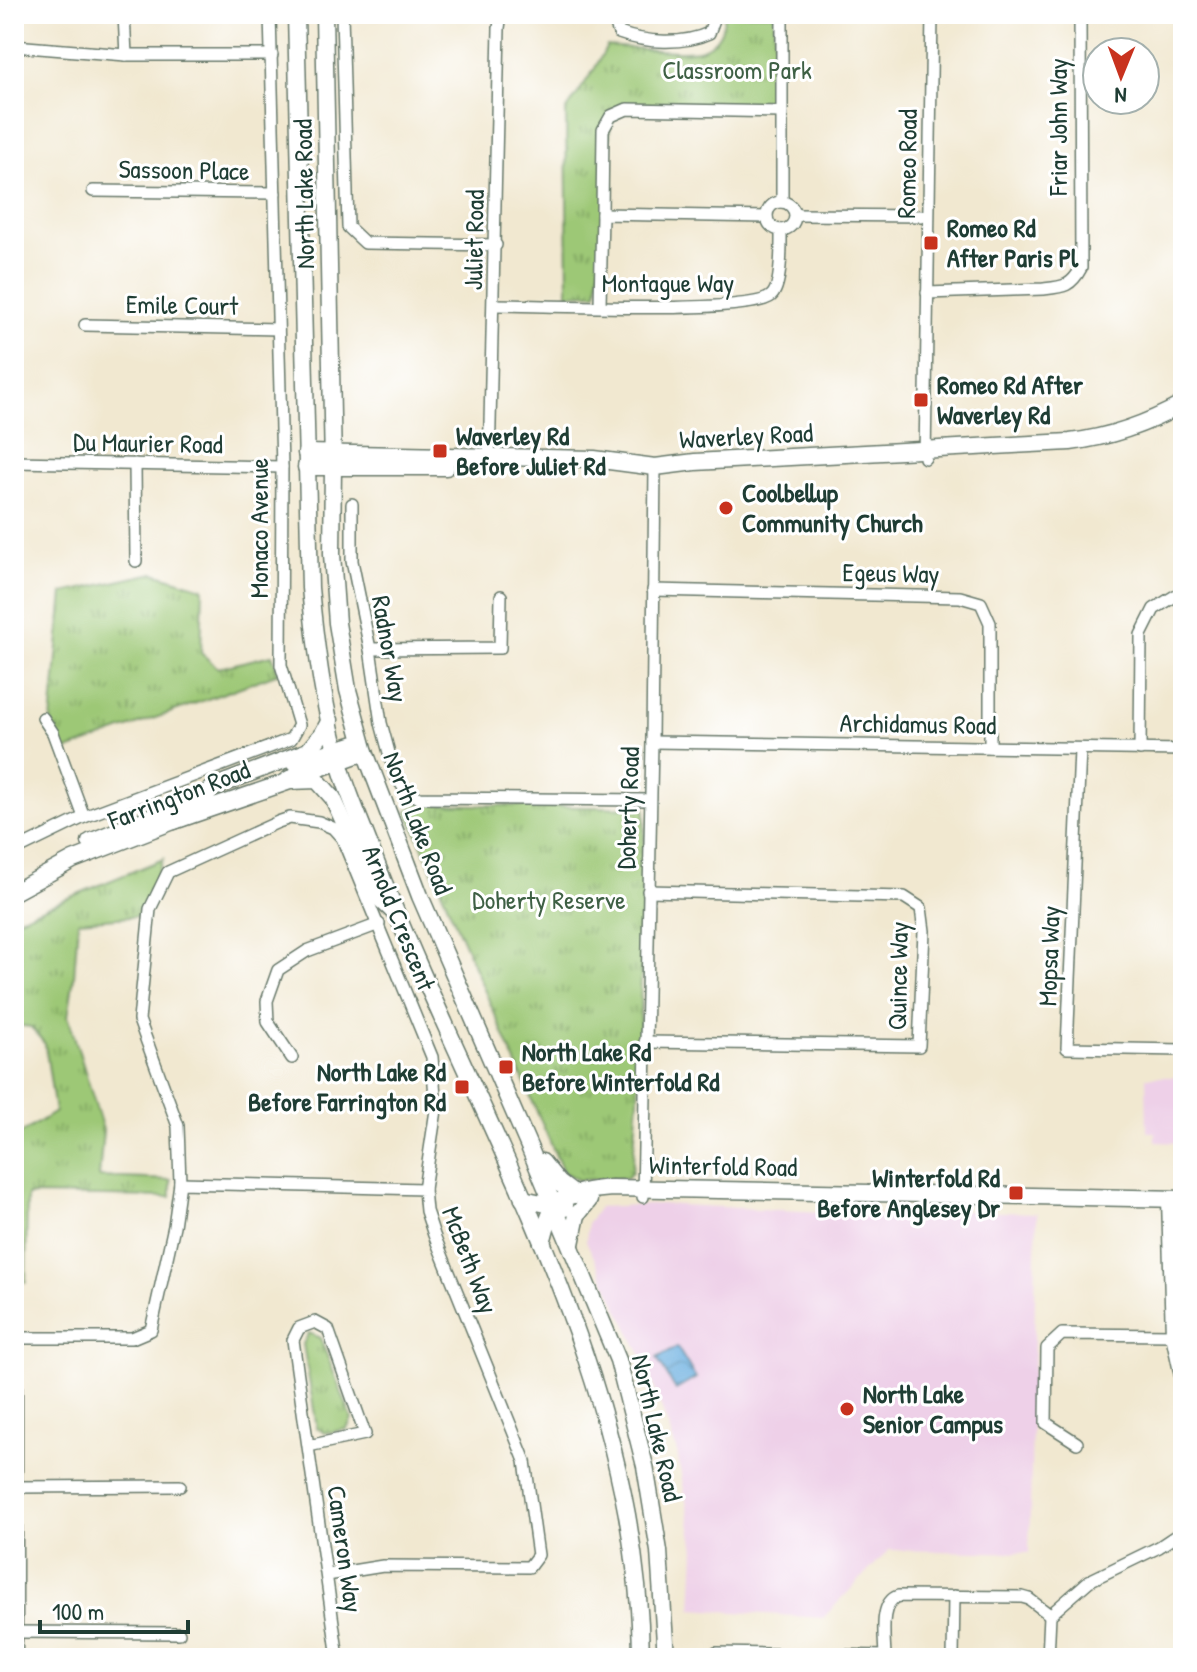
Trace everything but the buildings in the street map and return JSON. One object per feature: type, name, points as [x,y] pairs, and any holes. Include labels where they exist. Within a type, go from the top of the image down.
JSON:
[{"type":"main road","name":"North Lake Road","points":[[296,14],[306,460],[315,638],[330,720],[338,755],[396,914],[542,1242],[587,1359],[619,1471],[634,1554],[641,1658]]},
{"type":"main road","name":"North Lake Road","points":[[324,14],[332,554],[344,668],[363,747],[420,896],[618,1360],[645,1466],[659,1551],[666,1658]]},
{"type":"main road","name":"Waverley Road","points":[[306,460],[490,463],[594,459],[654,471],[699,469],[1086,440],[1138,426],[1183,404]]},
{"type":"main road","name":"Waverley Road","points":[[925,454],[1086,448],[1131,436],[1183,412]]},
{"type":"main road","points":[[198,797],[224,783],[308,751],[330,720]]},
{"type":"main road","name":"Farrington Road","points":[[14,881],[57,856],[198,797],[363,747]]},
{"type":"main road","name":"Farrington Road","points":[[14,892],[73,860],[338,755]]},
{"type":"main road","points":[[174,821],[290,781],[317,780],[333,798],[378,897],[396,914]]},
{"type":"main road","points":[[530,1149],[559,1183],[582,1197],[571,1244]]},
{"type":"main road","name":"Winterfold Road","points":[[523,1199],[564,1208],[582,1197],[643,1193],[1179,1203]]},
{"type":"main road","points":[[1179,1203],[1181,1249],[1174,1262],[1174,1335],[1183,1376]]},
{"type":"main road","points":[[542,1242],[554,1206]]},
{"type":"main road","points":[[14,1340],[14,1658]]},
{"type":"street","points":[[124,14],[126,55]]},
{"type":"street","name":"Monaco Avenue","points":[[14,851],[84,817],[291,739],[299,725],[281,665],[282,467],[270,14]]},
{"type":"street","points":[[342,14],[348,227],[365,243],[496,245]]},
{"type":"street","name":"Juliet Road","points":[[490,463],[501,14]]},
{"type":"street","points":[[612,14],[619,33],[635,39],[693,40],[709,33],[716,14]]},
{"type":"street","points":[[782,14],[782,202]]},
{"type":"street","name":"Romeo Road","points":[[925,454],[932,14]]},
{"type":"street","name":"Friar John Way","points":[[927,293],[1043,289],[1061,287],[1075,280],[1081,268],[1080,14]]},
{"type":"street","points":[[14,46],[126,55],[272,55]]},
{"type":"street","points":[[600,305],[603,130],[611,116],[627,109],[782,112]]},
{"type":"street","name":"Sassoon Place","points":[[93,191],[275,193]]},
{"type":"street","points":[[782,202],[793,207],[796,215],[792,226],[781,230],[773,227],[767,217],[771,206],[782,202]]},
{"type":"street","points":[[602,214],[767,217]]},
{"type":"street","points":[[796,215],[928,216]]},
{"type":"street","name":"Montague Way","points":[[494,305],[719,306],[764,300],[772,296],[777,286],[781,230]]},
{"type":"street","name":"Emile Court","points":[[85,325],[278,329]]},
{"type":"street","name":"Du Maurier Road","points":[[14,462],[282,467]]},
{"type":"street","points":[[135,464],[136,561]]},
{"type":"street","name":"Doherty Road","points":[[643,1193],[654,471]]},
{"type":"street","name":"Radnor Way","points":[[352,504],[352,561],[381,723],[395,775],[404,788],[419,798],[650,800]]},
{"type":"street","name":"Egeus Way","points":[[653,590],[960,597],[981,603],[990,623],[990,747]]},
{"type":"street","points":[[1140,750],[1141,635],[1154,609],[1183,591]]},
{"type":"street","points":[[370,649],[500,648],[501,596]]},
{"type":"street","points":[[43,718],[53,733],[84,817]]},
{"type":"street","name":"Archidamus Road","points":[[652,742],[1183,750]]},
{"type":"street","name":"Mopsa Way","points":[[1080,750],[1067,1048],[1183,1050]]},
{"type":"street","name":"Arnold Crescent","points":[[180,1183],[178,1126],[139,1020],[150,909],[168,872],[290,818],[319,822],[333,828],[342,838],[432,1057],[436,1110],[424,1189]]},
{"type":"street","name":"Quince Way","points":[[645,1042],[919,1046],[924,931],[921,908],[904,897],[648,891]]},
{"type":"street","points":[[292,1058],[268,1022],[267,1001],[278,970],[307,951],[379,924]]},
{"type":"street","points":[[14,1340],[132,1338],[151,1330],[174,1226],[180,1183]]},
{"type":"street","name":"McBeth Way","points":[[180,1183],[424,1189],[426,1211],[434,1235],[525,1461],[538,1555],[529,1567],[383,1566],[327,1575]]},
{"type":"street","name":"Cameron Way","points":[[308,1446],[365,1434],[328,1329],[315,1322],[299,1328],[293,1340],[308,1446],[327,1575],[338,1658]]},
{"type":"street","points":[[1077,1443],[1046,1423],[1047,1348],[1062,1334],[1174,1335]]},
{"type":"street","points":[[15,1487],[180,1486]]},
{"type":"street","points":[[1048,1658],[1050,1615],[1089,1581],[1159,1547],[1183,1531]]},
{"type":"street","points":[[716,1653],[885,1657],[885,1611],[892,1597],[906,1595],[1022,1597],[1050,1615]]},
{"type":"street","points":[[953,1658],[954,1596]]},
{"type":"street","points":[[14,1632],[179,1633]]},
{"type":"shaded area","points":[[1146,1077],[1183,1077],[1183,1143],[1155,1142],[1155,1132],[1147,1132]]},
{"type":"shaded area","name":"North Lake Senior Campus","points":[[660,1204],[886,1215],[966,1211],[1037,1213],[1029,1553],[889,1550],[823,1618],[692,1609],[695,1549],[677,1452],[647,1367],[586,1241],[588,1223],[599,1207]]},
{"type":"green space","name":"Classroom Park","points":[[724,14],[774,14],[775,94],[761,106],[638,104],[617,109],[610,128],[607,204],[597,293],[568,294],[566,111],[607,46],[695,51],[712,43],[719,35]]},
{"type":"green space","points":[[154,573],[203,588],[201,653],[218,668],[272,655],[279,673],[62,752],[51,721],[63,593]]},
{"type":"green space","name":"Doherty Reserve","points":[[418,804],[645,808],[638,1100],[632,1172],[627,1178],[578,1180],[563,1172],[407,811]]},
{"type":"green space","points":[[163,859],[142,916],[78,921],[68,1016],[103,1130],[99,1177],[171,1180],[171,1197],[27,1195],[26,1282],[17,1282],[14,1271],[14,1138],[55,1112],[45,1044],[31,1027],[14,1025],[14,920]]},
{"type":"green space","points":[[309,1333],[320,1338],[352,1419],[347,1429],[325,1433],[317,1428],[303,1344]]},
{"type":"water","points":[[677,1347],[696,1378],[676,1390],[657,1358]]},
{"type":"place","name":"Romeo Rd After Paris Pl","points":[[931,243]]},
{"type":"place","name":"Romeo Rd After Waverley Rd","points":[[921,400]]},
{"type":"place","name":"Waverley Rd Before Juliet Rd","points":[[440,451]]},
{"type":"place","name":"Coolbellup Community Church","points":[[726,508]]},
{"type":"place","name":"North Lake Rd Before Winterfold Rd","points":[[506,1067]]},
{"type":"place","name":"North Lake Rd Before Farrington Rd","points":[[462,1087]]},
{"type":"place","name":"Winterfold Rd Before Anglesey Dr","points":[[1016,1193]]},
{"type":"place","name":"North Lake Senior Campus","points":[[847,1409]]}]
